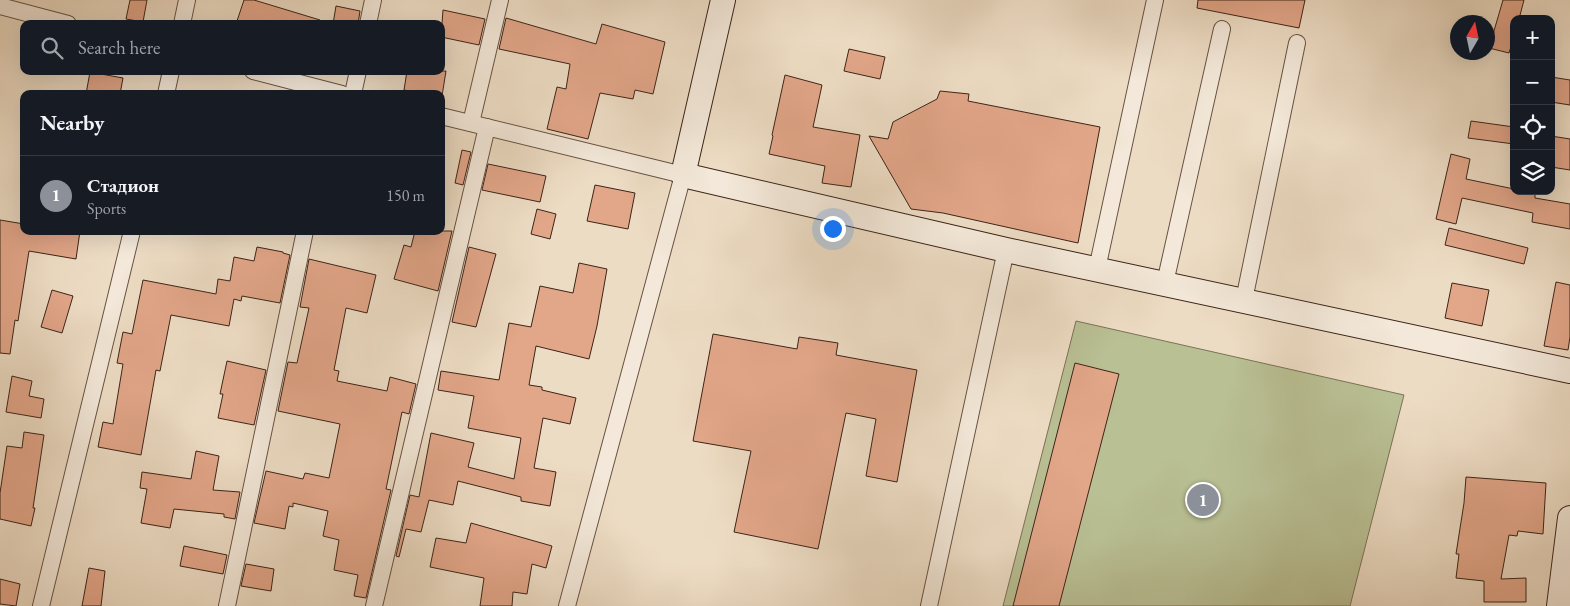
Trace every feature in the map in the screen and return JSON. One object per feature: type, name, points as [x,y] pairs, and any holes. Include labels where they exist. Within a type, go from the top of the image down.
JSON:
[{"type":"street","points":[[183,20],[187,0]]},
{"type":"street","points":[[369,20],[373,0]]},
{"type":"street","points":[[374,606],[479,125],[500,0]]},
{"type":"street","points":[[567,606],[683,175],[723,0]]},
{"type":"street","points":[[1097,269],[1155,0]]},
{"type":"street","points":[[0,6],[53,20]]},
{"type":"street","points":[[1164,283],[1222,29]]},
{"type":"street","points":[[1244,300],[1297,43]]},
{"type":"street","points":[[167,90],[170,75]]},
{"type":"street","points":[[269,75],[325,90]]},
{"type":"street","points":[[354,90],[357,75]]},
{"type":"street","points":[[445,117],[683,175],[1006,250],[1570,370]]},
{"type":"street","points":[[41,606],[131,235]]},
{"type":"street","points":[[227,606],[304,235]]},
{"type":"street","points":[[929,606],[1006,250]]},
{"type":"street","points":[[1559,606],[1570,518]]},
{"type":"green space","points":[[1076,321],[1404,395],[1350,606],[1003,606]]},
{"type":"building","points":[[130,0],[147,0],[143,20],[126,19]]},
{"type":"building","points":[[244,0],[254,0],[320,20],[237,20]]},
{"type":"building","points":[[1198,0],[1305,0],[1299,28],[1197,8]]},
{"type":"building","points":[[1503,0],[1524,0],[1520,15],[1510,15],[1509,53],[1495,50],[1495,27]]},
{"type":"building","points":[[336,6],[360,11],[359,20],[334,20]]},
{"type":"building","points":[[443,10],[485,19],[479,45],[445,38],[445,20],[442,20]]},
{"type":"building","points":[[506,18],[596,44],[602,24],[665,42],[653,94],[635,90],[633,99],[600,93],[588,139],[547,129],[557,87],[566,89],[570,64],[499,49]]},
{"type":"building","points":[[849,49],[885,57],[880,79],[844,71]]},
{"type":"building","points":[[446,71],[443,90],[404,90],[406,75],[445,75]]},
{"type":"building","points":[[89,75],[106,75],[123,78],[121,90],[87,90]]},
{"type":"building","points":[[785,75],[822,85],[813,127],[860,135],[851,187],[822,183],[825,166],[769,154]]},
{"type":"building","points":[[1555,78],[1570,80],[1570,105],[1555,103]]},
{"type":"building","points":[[940,91],[969,94],[968,101],[1100,127],[1078,243],[943,213],[911,209],[869,136],[888,139],[893,122],[937,99]]},
{"type":"building","points":[[1471,121],[1510,126],[1510,143],[1468,138]]},
{"type":"building","points":[[1555,137],[1570,139],[1570,170],[1555,168]]},
{"type":"building","points":[[462,150],[471,152],[463,185],[455,183]]},
{"type":"building","points":[[1451,154],[1470,159],[1466,179],[1510,188],[1510,195],[1535,195],[1535,198],[1570,204],[1570,229],[1532,222],[1533,213],[1462,198],[1456,224],[1436,219]]},
{"type":"building","points":[[488,164],[546,176],[540,202],[482,190]]},
{"type":"building","points":[[595,185],[635,193],[628,229],[587,221]]},
{"type":"building","points":[[537,209],[556,214],[550,239],[531,234]]},
{"type":"building","points":[[0,220],[20,223],[20,235],[79,235],[76,259],[29,251],[18,321],[15,320],[10,354],[0,353]]},
{"type":"building","points":[[1449,228],[1528,248],[1524,264],[1445,245]]},
{"type":"building","points":[[445,231],[452,231],[438,291],[394,279],[404,245],[411,247],[414,235],[445,235]]},
{"type":"building","points":[[257,247],[290,255],[280,303],[242,296],[241,301],[234,299],[229,326],[171,315],[160,371],[156,370],[141,455],[98,447],[103,422],[113,424],[123,364],[117,363],[123,332],[132,334],[143,280],[216,294],[218,279],[230,281],[234,257],[254,261]]},
{"type":"building","points":[[469,247],[496,254],[476,327],[452,322]]},
{"type":"building","points":[[309,259],[376,275],[367,313],[346,308],[334,370],[339,371],[337,381],[387,391],[390,377],[416,384],[409,414],[402,412],[386,489],[391,490],[366,598],[354,596],[358,575],[334,570],[339,540],[323,536],[328,511],[293,503],[293,507],[289,506],[285,529],[254,523],[266,471],[303,479],[305,473],[329,478],[340,424],[278,411],[288,362],[297,363],[309,308],[300,307]]},
{"type":"building","points":[[579,263],[607,269],[589,359],[536,346],[529,385],[542,387],[542,390],[576,398],[570,424],[543,418],[534,468],[556,472],[550,506],[521,501],[521,497],[458,481],[453,505],[429,500],[421,532],[406,529],[399,557],[396,556],[410,495],[419,497],[431,433],[474,443],[468,467],[514,479],[521,438],[468,428],[474,396],[438,390],[441,371],[499,380],[509,323],[531,327],[540,286],[573,293]]},
{"type":"building","points":[[1556,282],[1570,285],[1570,337],[1568,350],[1544,346]]},
{"type":"building","points":[[1452,283],[1489,290],[1482,326],[1445,318]]},
{"type":"building","points":[[52,290],[73,296],[62,333],[41,327]]},
{"type":"building","points":[[713,334],[797,349],[799,337],[838,343],[836,355],[917,370],[897,482],[866,476],[876,419],[846,413],[818,549],[734,532],[751,451],[693,441]]},
{"type":"building","points":[[227,361],[266,370],[254,425],[218,418],[223,394],[220,394]]},
{"type":"building","points":[[1075,363],[1119,374],[1059,606],[1013,606]]},
{"type":"building","points":[[12,376],[32,381],[29,396],[44,399],[41,418],[6,412]]},
{"type":"building","points":[[24,432],[44,435],[31,526],[0,519],[0,493],[7,446],[22,448]]},
{"type":"building","points":[[196,451],[219,456],[213,490],[240,492],[235,519],[224,517],[224,514],[174,509],[170,528],[141,523],[147,489],[140,488],[142,472],[191,479]]},
{"type":"building","points":[[1466,477],[1546,483],[1543,534],[1518,531],[1517,536],[1509,535],[1501,579],[1526,578],[1526,602],[1484,602],[1484,581],[1456,578],[1459,554],[1456,554]]},
{"type":"building","points":[[471,523],[552,546],[546,568],[532,564],[527,594],[513,592],[512,606],[480,606],[484,578],[430,567],[436,538],[466,543]]},
{"type":"building","points":[[184,546],[227,555],[223,574],[180,566]]},
{"type":"building","points":[[246,564],[274,569],[271,591],[241,586]]},
{"type":"building","points":[[89,568],[105,571],[101,606],[82,606]]},
{"type":"building","points":[[0,579],[20,584],[16,606],[0,604]]},
{"type":"place","name":"Стадион","points":[[1203,500]]}]
